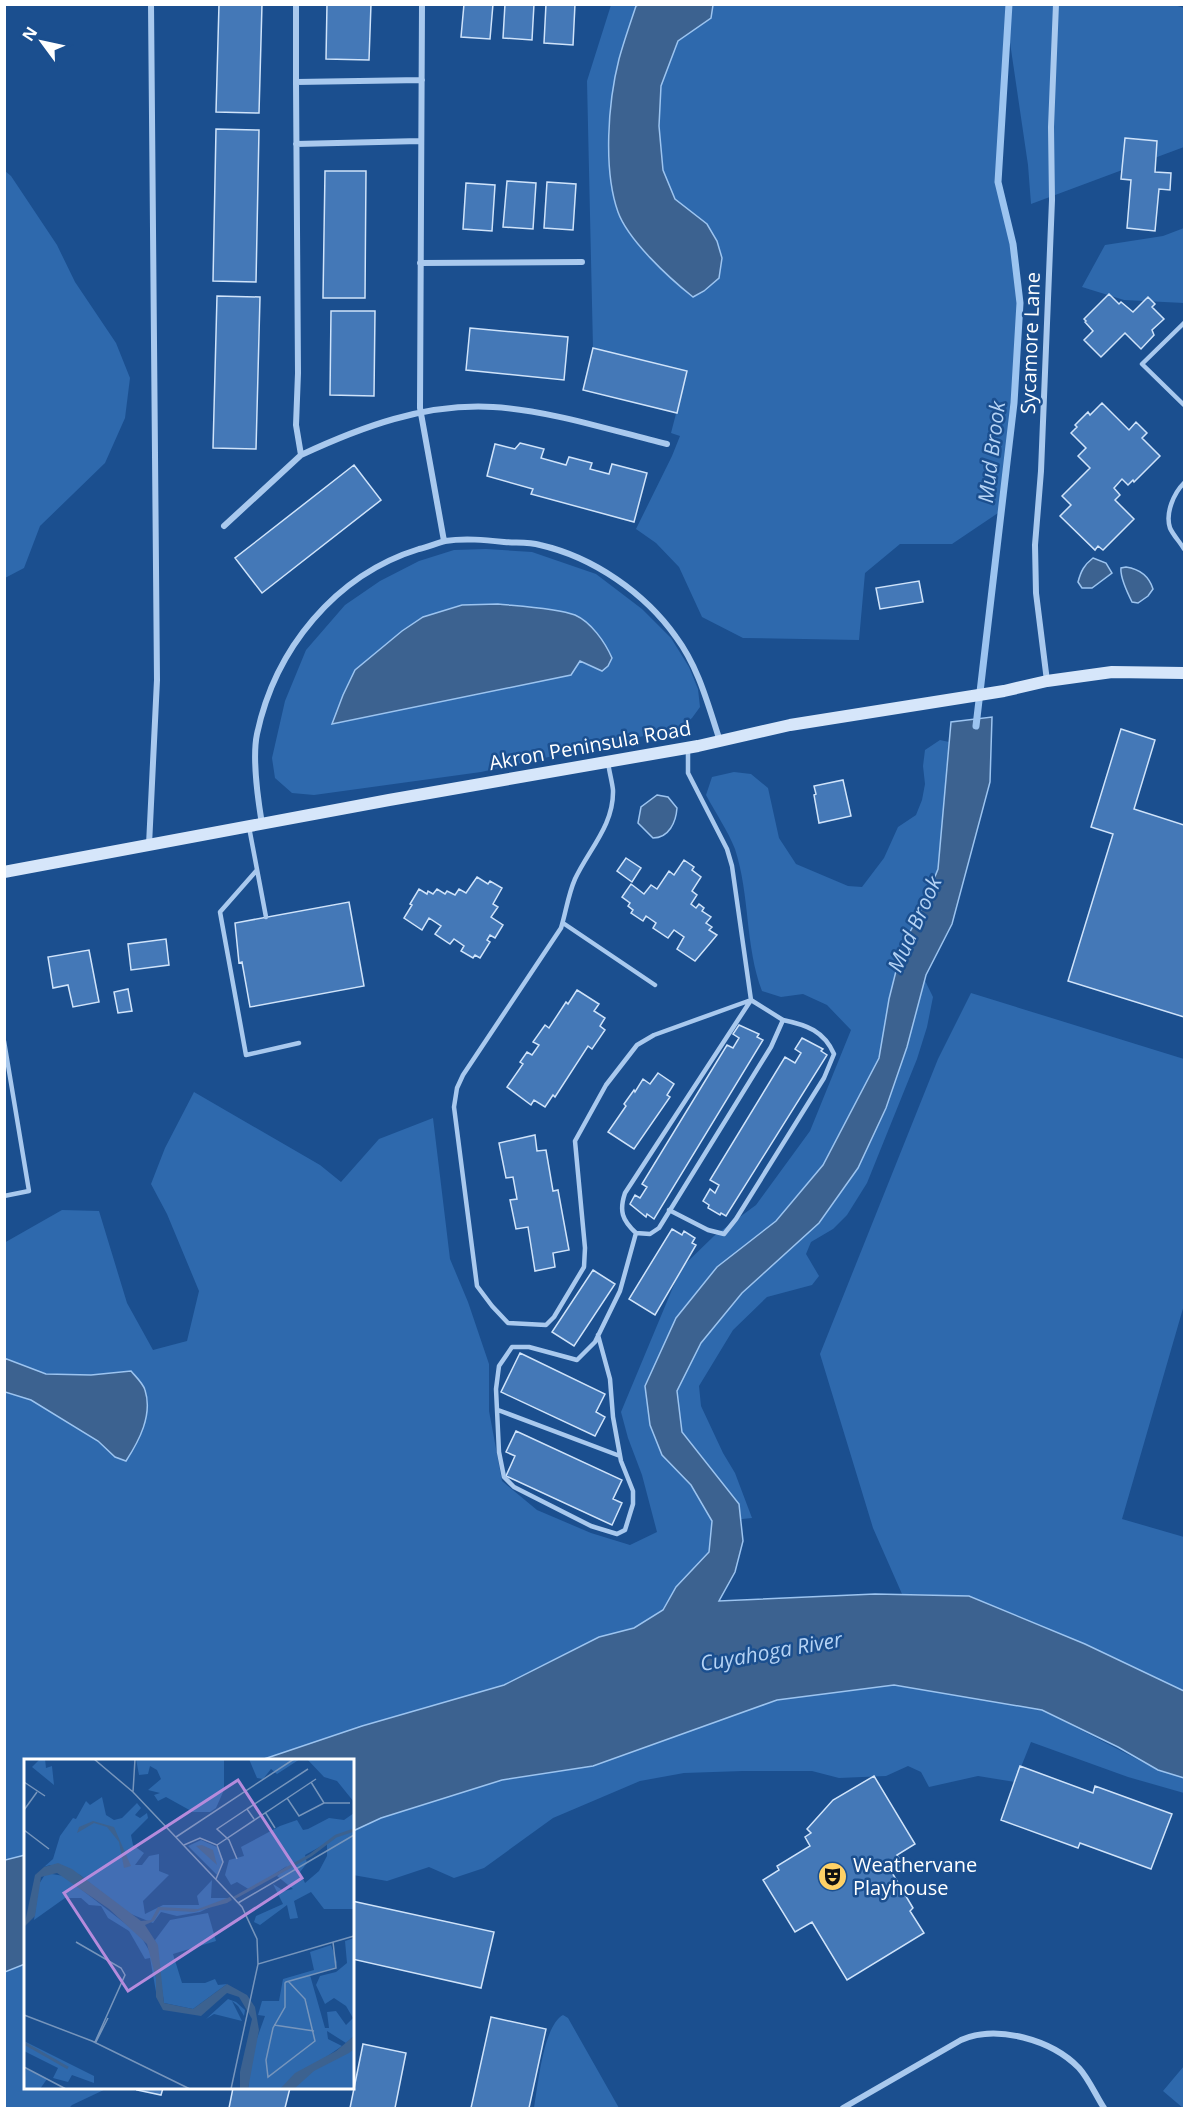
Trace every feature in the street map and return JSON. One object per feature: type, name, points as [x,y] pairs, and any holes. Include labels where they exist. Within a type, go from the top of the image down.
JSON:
[{"type":"street","points":[[149,846],[157,680],[151,4]]},
{"type":"street","points":[[296,4],[298,362],[296,425],[301,455]]},
{"type":"street","points":[[422,4],[420,412],[444,541]]},
{"type":"street","name":"Sycamore Lane","points":[[1047,681],[1036,593],[1035,545],[1041,471],[1052,200],[1056,4]]},
{"type":"street","points":[[296,82],[422,80]]},
{"type":"street","points":[[296,144],[420,141]]},
{"type":"street","points":[[420,263],[582,262]]},
{"type":"street","points":[[224,526],[301,455],[381,422],[420,412],[461,407],[494,407],[540,414],[667,444]]},
{"type":"street","points":[[256,825],[256,736],[269,689],[291,649],[316,614],[357,579],[399,555],[444,541],[475,540],[539,544],[584,559],[620,582],[654,610],[677,638],[699,674],[720,742]]},
{"type":"street","name":"Akron Peninsula Road","points":[[4,872],[688,748],[790,725],[941,702],[1047,681],[1112,672],[1185,673]]},
{"type":"street","points":[[843,2109],[961,2040],[987,2034],[1012,2034],[1036,2041],[1060,2054],[1079,2069],[1104,2109]]},
{"type":"lane","points":[[1185,323],[1142,364],[1185,405]]},
{"type":"lane","points":[[1185,483],[1178,489],[1170,506],[1170,527],[1185,549]]},
{"type":"lane","points":[[688,748],[688,773],[727,849],[732,866],[751,1000],[625,1193],[621,1206],[626,1223],[636,1233],[650,1234],[659,1228],[771,1047],[783,1020]]},
{"type":"lane","points":[[608,762],[613,789],[609,816],[606,826],[568,895],[567,913],[563,923],[463,1075],[457,1088],[454,1107],[477,1286],[508,1323],[546,1325],[554,1317],[584,1267],[585,1248],[575,1141],[606,1085],[637,1045],[654,1035],[751,1000]]},
{"type":"lane","points":[[256,825],[257,870],[266,917]]},
{"type":"lane","points":[[257,870],[220,912],[246,1055],[299,1043]]},
{"type":"lane","points":[[563,923],[655,985]]},
{"type":"lane","points":[[669,1210],[708,1230],[724,1234],[736,1219],[824,1078],[834,1054],[829,1041],[818,1032],[783,1020],[751,1000]]},
{"type":"lane","points":[[4,1041],[29,1191],[4,1196]]},
{"type":"lane","points":[[598,1335],[610,1379],[620,1456],[633,1491],[633,1504],[625,1530],[617,1534],[591,1526],[514,1487],[504,1477],[499,1452],[496,1389],[499,1366],[512,1347],[529,1347],[577,1360],[595,1342],[598,1335],[620,1291],[636,1233]]},
{"type":"lane","points":[[498,1410],[620,1456]]},
{"type":"shaded area","points":[[1171,4],[1184,8],[1184,147],[1031,204],[1028,165],[1008,29],[998,182],[1013,244],[1020,303],[1014,403],[1001,511],[952,544],[900,544],[865,573],[859,640],[743,638],[702,617],[679,567],[656,543],[636,529],[680,436],[671,433],[687,371],[593,348],[587,81],[611,5]]},
{"type":"shaded area","points":[[5,171],[11,176],[57,245],[75,282],[116,343],[130,378],[125,418],[105,463],[40,526],[24,568],[5,578]]},
{"type":"shaded area","points":[[1184,228],[1184,303],[1124,300],[1082,287],[1105,245],[1163,236]]},
{"type":"shaded area","points":[[486,549],[532,552],[596,574],[642,609],[671,638],[689,667],[698,689],[700,707],[692,718],[680,728],[481,772],[314,795],[292,793],[275,778],[272,758],[285,701],[306,650],[345,605],[380,581],[419,561],[454,550]]},
{"type":"shaded area","points":[[940,740],[949,742],[938,869],[921,911],[910,950],[933,997],[917,1059],[867,1183],[847,1215],[833,1229],[811,1242],[806,1254],[819,1276],[812,1285],[767,1297],[733,1330],[699,1386],[701,1406],[735,1473],[752,1518],[712,1522],[709,1552],[676,1587],[663,1610],[634,1628],[599,1637],[504,1685],[362,1726],[264,1759],[24,1759],[24,1855],[5,1860],[4,1243],[62,1210],[99,1211],[127,1303],[153,1350],[187,1341],[199,1291],[167,1214],[151,1184],[165,1148],[194,1092],[320,1165],[341,1182],[379,1139],[433,1118],[450,1259],[468,1302],[489,1364],[489,1411],[502,1481],[537,1510],[591,1533],[630,1545],[657,1532],[642,1475],[621,1412],[681,1268],[714,1236],[756,1205],[810,1131],[851,1030],[827,1005],[803,994],[781,997],[762,991],[753,956],[740,866],[725,828],[706,795],[712,777],[734,772],[751,774],[768,788],[779,838],[796,864],[848,886],[862,887],[884,858],[898,827],[916,815],[925,784],[923,766],[925,750]]},
{"type":"shaded area","points":[[971,993],[1184,1059],[1184,1305],[1122,1519],[1184,1537],[1184,1692],[1085,1644],[969,1596],[902,1594],[873,1528],[820,1354],[938,1059]]},
{"type":"shaded area","points":[[894,1685],[1042,1710],[1158,1770],[1184,1778],[1184,1793],[1128,1777],[1031,1742],[1015,1782],[978,1776],[929,1787],[921,1772],[908,1766],[886,1776],[839,1778],[812,1771],[684,1773],[640,1781],[553,1818],[484,1868],[454,1878],[429,1867],[387,1881],[354,1875],[354,1830],[381,1818],[502,1780],[593,1766],[777,1700]]},
{"type":"shaded area","points":[[24,1964],[24,2089],[106,2089],[69,2108],[5,2108],[4,1972]]},
{"type":"shaded area","points":[[563,2015],[568,2018],[619,2108],[534,2108],[546,2043],[556,2021]]},
{"type":"shaded area","points":[[1184,2066],[1184,2108],[1183,2108],[1163,2091]]},
{"type":"water","points":[[638,5],[713,5],[711,18],[678,41],[661,86],[659,126],[663,170],[675,199],[707,224],[717,241],[722,258],[719,278],[693,297],[661,269],[640,246],[623,223],[613,195],[609,156],[612,95],[621,52]]},
{"type":"water","points":[[1093,558],[1106,563],[1112,573],[1092,588],[1082,588],[1078,582],[1080,575]]},
{"type":"water","points":[[1126,567],[1143,574],[1153,589],[1138,603],[1132,602],[1123,580],[1121,568]]},
{"type":"water","points":[[498,604],[558,611],[581,618],[592,627],[606,646],[612,658],[608,666],[602,671],[580,661],[571,675],[332,724],[355,670],[402,631],[423,617],[462,605]]},
{"type":"water","name":"Cuyahoga River","points":[[992,717],[990,782],[952,924],[926,975],[907,1047],[886,1108],[858,1168],[819,1223],[742,1293],[701,1343],[677,1391],[682,1432],[739,1504],[743,1541],[735,1572],[719,1601],[875,1594],[969,1596],[1085,1644],[1184,1691],[1184,1778],[1158,1770],[1118,1747],[1042,1710],[894,1685],[777,1700],[593,1766],[502,1780],[381,1818],[354,1831],[354,1759],[264,1759],[362,1726],[504,1685],[599,1637],[634,1628],[663,1610],[676,1587],[709,1552],[712,1521],[691,1485],[662,1455],[650,1425],[645,1386],[676,1318],[717,1267],[776,1221],[823,1165],[879,1058],[889,999],[902,947],[921,911],[938,869],[951,722]]},
{"type":"water","points":[[657,795],[668,797],[677,808],[671,828],[663,835],[653,838],[638,823],[641,807]]},
{"type":"water","points":[[4,1358],[46,1374],[91,1375],[131,1371],[144,1387],[147,1409],[140,1436],[126,1461],[115,1457],[98,1441],[31,1400],[5,1392]]},
{"type":"water","points":[[24,1855],[24,1964],[5,1972],[5,1860]]},
{"type":"building","points":[[219,4],[262,4],[259,113],[216,112]]},
{"type":"building","points":[[327,4],[371,4],[369,60],[326,59]]},
{"type":"building","points":[[464,4],[493,4],[490,39],[461,37]]},
{"type":"building","points":[[505,4],[534,4],[532,40],[503,38]]},
{"type":"building","points":[[546,4],[575,4],[573,45],[544,43]]},
{"type":"building","points":[[216,129],[259,130],[256,282],[213,281]]},
{"type":"building","points":[[1125,138],[1157,141],[1155,172],[1171,173],[1170,190],[1159,189],[1155,231],[1127,228],[1131,180],[1121,179]]},
{"type":"building","points":[[325,171],[366,171],[365,298],[323,298]]},
{"type":"building","points":[[507,181],[536,183],[533,229],[503,227]]},
{"type":"building","points":[[547,182],[576,184],[573,230],[544,228]]},
{"type":"building","points":[[466,183],[495,185],[492,231],[463,229]]},
{"type":"building","points":[[1109,294],[1119,304],[1121,302],[1133,312],[1148,297],[1155,304],[1152,307],[1164,319],[1152,330],[1154,335],[1141,349],[1125,333],[1101,357],[1084,340],[1093,331],[1084,319]]},
{"type":"building","points":[[217,296],[260,297],[256,449],[213,448]]},
{"type":"building","points":[[331,311],[375,311],[374,396],[330,395]]},
{"type":"building","points":[[470,328],[568,337],[564,380],[466,370]]},
{"type":"building","points":[[593,348],[687,371],[677,413],[583,390]]},
{"type":"building","points":[[1102,403],[1129,430],[1136,422],[1147,433],[1142,438],[1160,456],[1134,482],[1133,480],[1128,485],[1122,479],[1114,488],[1120,495],[1115,500],[1134,519],[1103,550],[1098,546],[1095,550],[1060,516],[1071,505],[1062,496],[1090,468],[1078,456],[1086,448],[1071,433],[1077,427],[1075,425],[1088,412],[1090,415]]},
{"type":"building","points":[[520,443],[544,449],[541,458],[566,465],[569,457],[592,463],[590,469],[609,474],[612,464],[647,473],[634,522],[531,494],[533,489],[487,476],[495,444],[515,449]]},
{"type":"building","points":[[354,465],[381,500],[262,593],[235,558]]},
{"type":"building","points":[[919,581],[923,602],[880,609],[876,588]]},
{"type":"building","points":[[1121,729],[1155,740],[1134,809],[1184,825],[1184,1017],[1068,981],[1113,834],[1091,827]]},
{"type":"building","points":[[843,780],[851,816],[819,823],[814,786]]},
{"type":"building","points":[[626,858],[641,868],[632,882],[617,871]]},
{"type":"building","points":[[684,860],[694,867],[692,870],[701,877],[692,891],[697,895],[691,904],[696,908],[699,904],[704,908],[702,911],[711,917],[706,923],[712,927],[709,930],[717,935],[695,961],[677,949],[684,937],[674,930],[668,938],[653,928],[656,923],[646,916],[643,921],[631,913],[633,910],[628,906],[630,903],[622,897],[631,884],[644,894],[651,885],[657,889],[669,871],[674,875]]},
{"type":"building","points":[[477,877],[488,884],[490,881],[502,888],[493,904],[498,907],[491,917],[503,925],[495,938],[490,935],[487,940],[490,942],[480,958],[475,955],[473,958],[461,951],[464,946],[454,939],[450,944],[435,934],[441,926],[429,918],[422,930],[404,918],[419,889],[427,894],[428,891],[433,894],[437,889],[445,894],[447,891],[455,895],[459,889],[466,893]]},
{"type":"building","points":[[349,902],[364,986],[250,1007],[242,962],[239,963],[235,923]]},
{"type":"building","points":[[166,939],[169,965],[131,970],[128,944]]},
{"type":"building","points":[[89,950],[99,1002],[73,1007],[68,985],[53,988],[48,957]]},
{"type":"building","points":[[128,989],[132,1011],[118,1013],[114,992]]},
{"type":"building","points":[[577,990],[599,1004],[594,1011],[605,1018],[600,1026],[605,1030],[592,1049],[588,1046],[555,1097],[553,1095],[545,1107],[534,1100],[531,1105],[507,1087],[523,1064],[520,1062],[527,1052],[532,1055],[539,1045],[533,1042],[545,1025],[549,1028]]},
{"type":"building","points":[[739,1025],[759,1034],[757,1037],[763,1040],[654,1219],[647,1214],[646,1217],[630,1204],[635,1195],[640,1198],[647,1187],[642,1184],[727,1045],[733,1048],[739,1038],[733,1034]]},
{"type":"building","points":[[802,1038],[823,1049],[821,1051],[827,1055],[726,1216],[721,1213],[720,1215],[708,1208],[709,1205],[703,1201],[710,1189],[715,1193],[719,1185],[710,1180],[785,1057],[795,1063],[801,1053],[795,1049]]},
{"type":"building","points":[[658,1073],[674,1084],[667,1095],[670,1097],[634,1149],[608,1132],[626,1106],[624,1104],[643,1079],[650,1084]]},
{"type":"building","points":[[535,1135],[537,1151],[546,1150],[553,1191],[558,1190],[569,1250],[553,1253],[555,1267],[535,1271],[528,1227],[516,1229],[510,1200],[517,1199],[513,1177],[506,1178],[499,1143]]},
{"type":"building","points":[[672,1229],[682,1235],[684,1231],[695,1238],[692,1243],[696,1245],[655,1315],[629,1299]]},
{"type":"building","points":[[593,1270],[615,1284],[574,1346],[552,1332]]},
{"type":"building","points":[[520,1353],[605,1394],[596,1412],[605,1417],[595,1436],[501,1392]]},
{"type":"building","points":[[516,1431],[622,1480],[613,1499],[622,1503],[612,1525],[506,1476],[515,1456],[506,1452]]},
{"type":"building","points":[[1020,1766],[1093,1793],[1095,1786],[1172,1814],[1151,1869],[1080,1843],[1078,1848],[1001,1820]]},
{"type":"building","name":"Weathervane Playhouse","points":[[874,1776],[915,1844],[897,1855],[903,1864],[891,1871],[913,1908],[910,1911],[924,1933],[847,1980],[812,1922],[795,1932],[763,1880],[779,1870],[777,1866],[810,1846],[805,1837],[811,1833],[807,1829],[833,1800]]},
{"type":"building","points":[[354,1901],[494,1932],[481,1988],[354,1959]]},
{"type":"building","points":[[491,2017],[546,2029],[529,2108],[471,2108]]},
{"type":"building","points":[[363,2044],[406,2053],[395,2108],[350,2108]]},
{"type":"building","points":[[138,2089],[163,2089],[161,2095]]},
{"type":"building","points":[[233,2089],[290,2089],[285,2108],[229,2108]]},
{"type":"waterway","name":"Mud Brook","points":[[976,726],[1014,403],[1020,303],[1013,244],[998,182],[1009,4]]},
{"type":"place","name":"Weathervane Playhouse","points":[[832,1876]]}]
